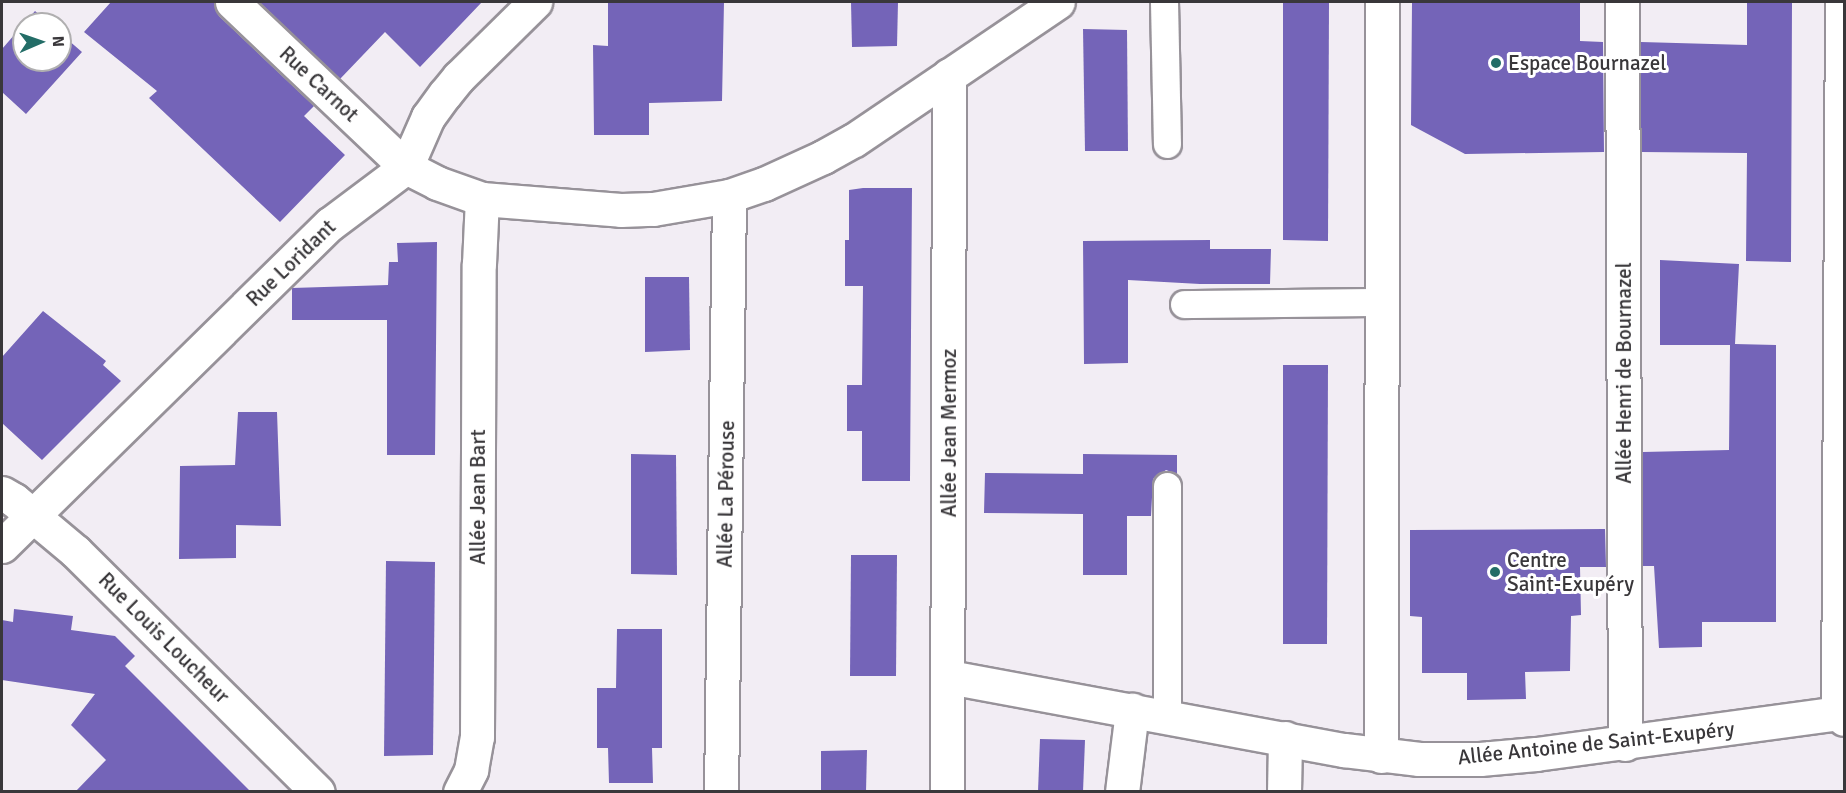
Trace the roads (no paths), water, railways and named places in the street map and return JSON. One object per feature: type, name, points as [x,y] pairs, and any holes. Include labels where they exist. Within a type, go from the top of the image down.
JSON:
[{"type":"street","name":"Rue Carnot","points":[[232,2],[406,168],[447,188],[482,199],[621,210],[662,207],[729,196],[764,184],[823,157],[854,140],[1058,2]]},
{"type":"street","points":[[406,168],[428,117],[445,94],[534,2]]},
{"type":"street","points":[[1381,756],[1382,2]]},
{"type":"street","name":"Allée Henri de Bournazel","points":[[1622,2],[1625,744]]},
{"type":"street","points":[[1841,716],[1842,2]]},
{"type":"street","name":"Allée Jean Mermoz","points":[[947,792],[949,75]]},
{"type":"street","name":"Rue Loridant","points":[[2,546],[330,224],[406,168]]},
{"type":"street","name":"Allée La Pérouse","points":[[721,792],[729,196]]},
{"type":"street","name":"Allée Jean Bart","points":[[460,792],[471,770],[477,737],[479,276],[482,199]]},
{"type":"street","name":"Rue Louis Loucheur","points":[[2,493],[62,539],[318,792]]},
{"type":"street","name":"Allée Antoine de Saint-Exupéry","points":[[949,677],[1381,756],[1480,759],[1625,744],[1841,716]]},
{"type":"street","points":[[1122,792],[1132,710]]},
{"type":"street","points":[[1284,792],[1285,738]]},
{"type":"lane","points":[[1164,2],[1167,144]]},
{"type":"lane","points":[[1184,304],[1382,302]]},
{"type":"lane","points":[[1167,486],[1167,717]]},
{"type":"place","name":"Espace Bournazel","points":[[1496,63]]},
{"type":"place","name":"Centre Saint-Exupéry","points":[[1495,572]]}]
